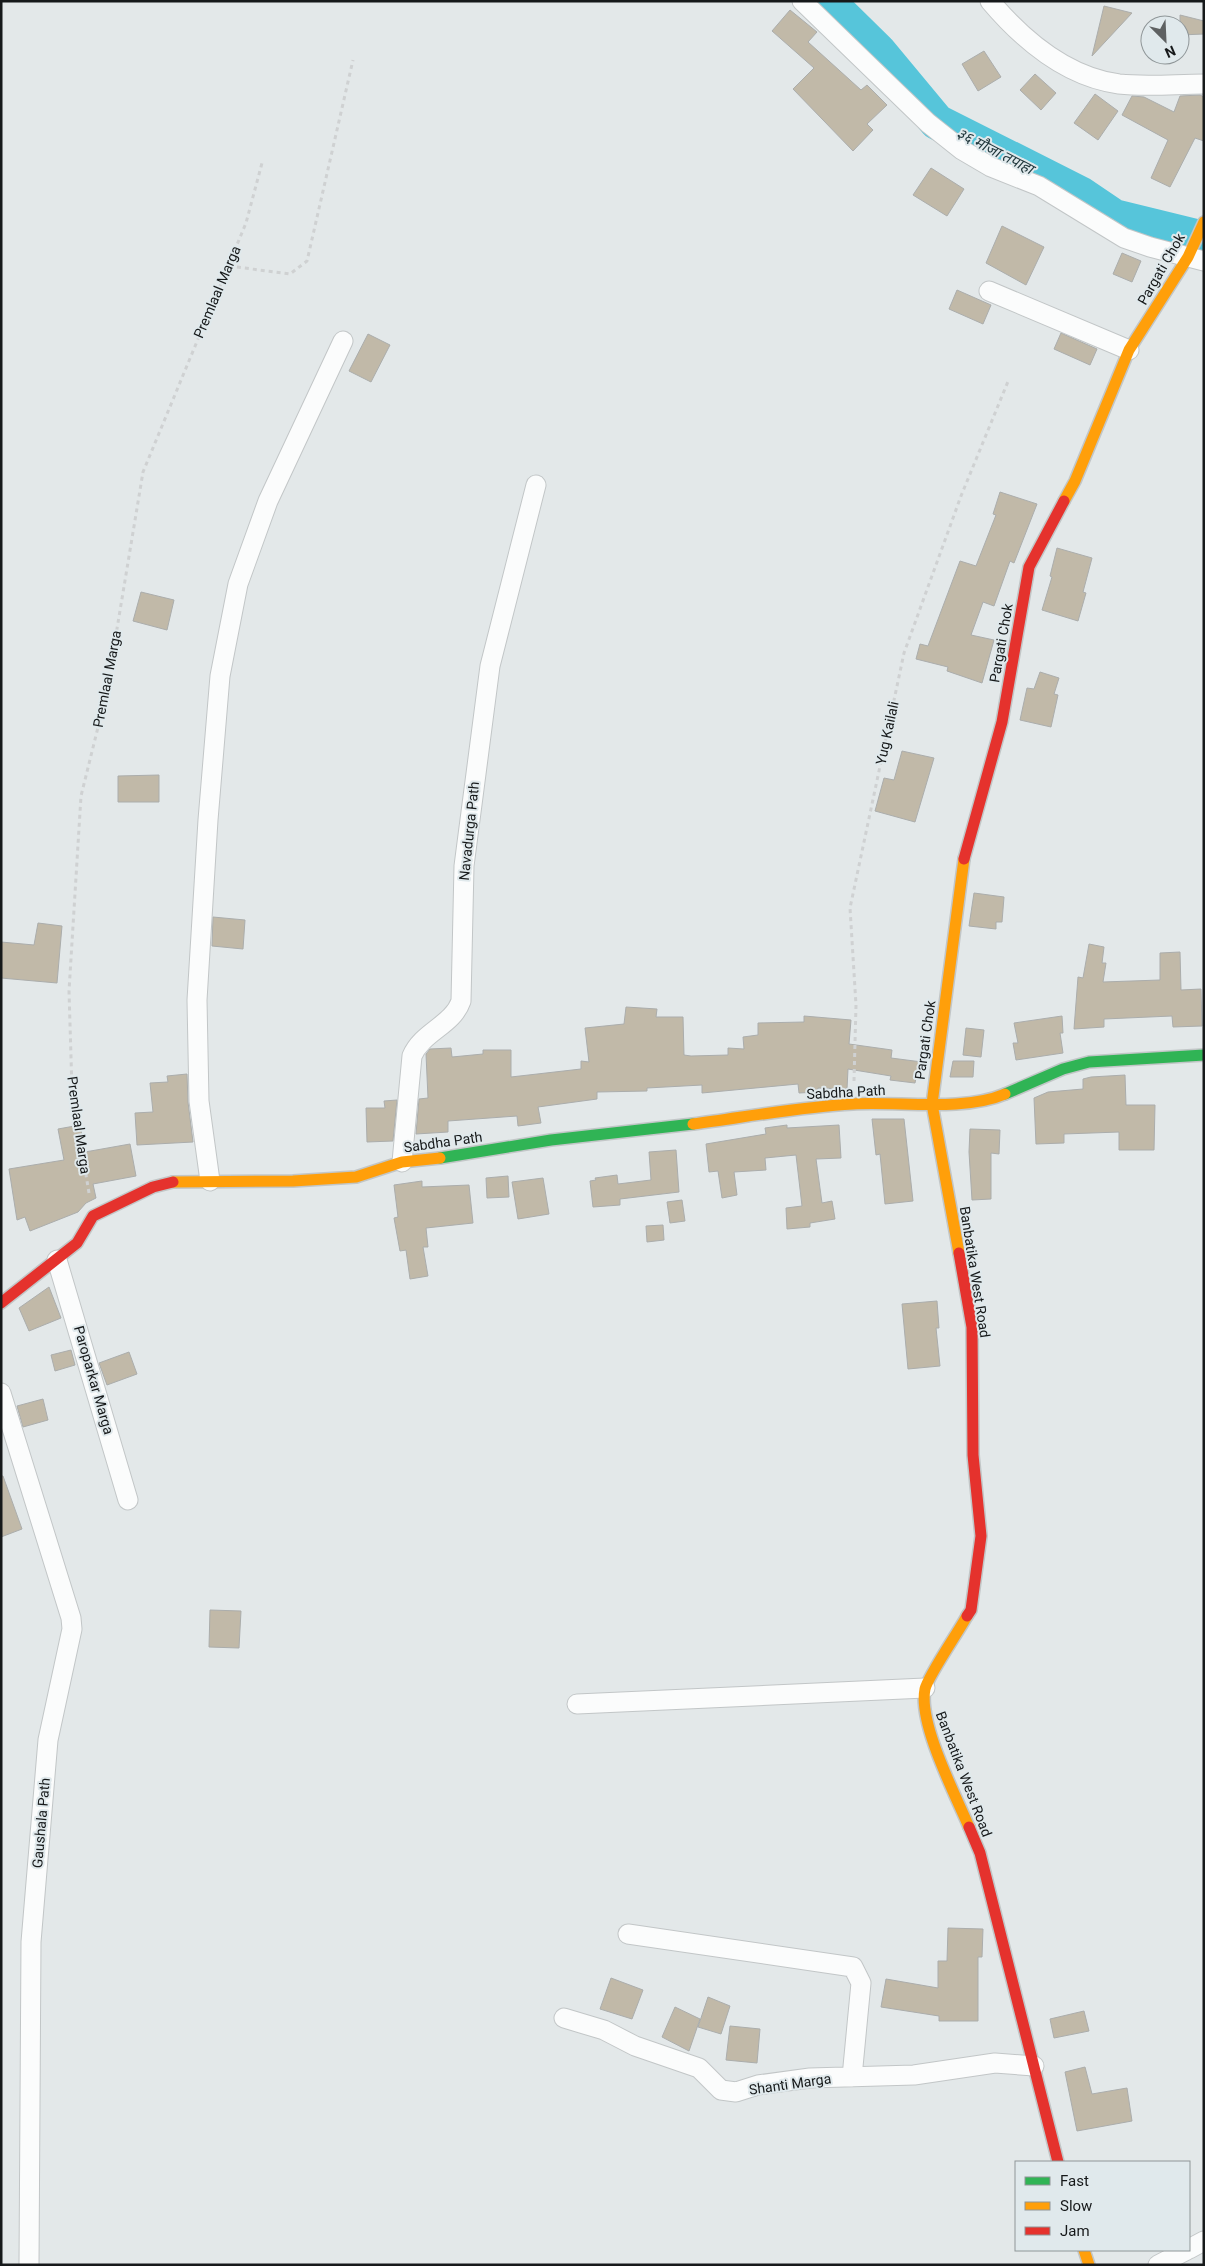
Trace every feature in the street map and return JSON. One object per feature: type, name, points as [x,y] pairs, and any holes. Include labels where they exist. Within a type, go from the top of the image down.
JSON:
[{"type":"street","points":[[802,1],[928,123],[962,150],[991,167],[1039,186],[1124,238],[1150,248],[1194,256]]},
{"type":"street","points":[[990,1],[1014,29],[1050,56],[1081,74],[1119,84],[1204,84]]},
{"type":"street","name":"Pargati Chok","points":[[932,1104],[962,865],[1002,722],[1029,567],[1075,481],[1129,350],[1194,256],[1203,224]]},
{"type":"street","points":[[989,290],[1129,350]]},
{"type":"street","points":[[210,1181],[199,1101],[198,1000],[208,820],[220,676],[238,584],[268,501],[343,341]]},
{"type":"street","name":"Navadurga Path","points":[[402,1162],[412,1056],[419,1044],[456,1012],[461,1001],[464,866],[490,666],[536,485]]},
{"type":"street","name":"Sabdha Path","points":[[93,1216],[153,1187],[178,1181],[293,1182],[356,1177],[402,1162],[472,1154],[552,1140],[777,1112],[854,1104],[932,1104],[981,1101],[1000,1096],[1063,1069],[1089,1062],[1204,1055]]},
{"type":"street","name":"Banbatika West Road","points":[[932,1104],[972,1328],[973,1455],[981,1536],[971,1610],[925,1688],[924,1712],[941,1761],[980,1853],[1058,2161]]},
{"type":"street","points":[[1,1303],[77,1243],[93,1216]]},
{"type":"street","name":"Paroparkar Marga","points":[[57,1260],[128,1500]]},
{"type":"street","name":"Gaushala Path","points":[[1,1394],[72,1629],[48,1740],[31,1942],[29,2265]]},
{"type":"street","points":[[577,1704],[925,1688]]},
{"type":"street","points":[[628,1934],[853,1967],[860,1983],[852,2077]]},
{"type":"street","name":"Shanti Marga","points":[[564,2018],[604,2030],[635,2046],[699,2068],[721,2090],[736,2092],[758,2086],[810,2078],[914,2075],[995,2063],[1034,2066]]},
{"type":"street","points":[[1190,2248],[1204,2241]]},
{"type":"street","points":[[1084,2251],[1089,2265]]},
{"type":"street","points":[[1158,2265],[1184,2251]]},
{"type":"path","points":[[229,266],[290,274],[307,261],[352,60]]},
{"type":"path","name":"Premlaal Marga","points":[[93,1216],[72,1090],[69,991],[81,796],[106,696],[143,472],[246,223],[262,163]]},
{"type":"path","name":"Yug Kailali","points":[[854,1104],[856,1004],[850,908],[904,653],[961,496],[1009,379]]},
{"type":"building","points":[[1104,6],[1132,13],[1092,56]]},
{"type":"building","points":[[790,10],[817,32],[808,42],[861,90],[867,85],[887,105],[867,124],[873,130],[853,151],[793,89],[814,68],[772,31]]},
{"type":"building","points":[[1190,18],[1204,21],[1204,34],[1190,35]]},
{"type":"building","points":[[984,51],[1001,77],[978,91],[962,64]]},
{"type":"building","points":[[1035,74],[1056,93],[1041,110],[1020,90]]},
{"type":"building","points":[[1095,94],[1118,111],[1098,140],[1074,123]]},
{"type":"building","points":[[1200,95],[1204,97],[1204,141],[1195,138],[1170,187],[1151,178],[1168,140],[1122,115],[1132,96],[1144,97],[1174,112],[1180,96]]},
{"type":"building","points":[[931,168],[964,189],[947,216],[913,195]]},
{"type":"building","points":[[1002,226],[1044,247],[1026,285],[986,263]]},
{"type":"building","points":[[1122,253],[1141,261],[1132,282],[1113,274]]},
{"type":"building","points":[[957,290],[991,305],[983,324],[949,309]]},
{"type":"building","points":[[1061,333],[1097,349],[1090,365],[1054,349]]},
{"type":"building","points":[[368,334],[390,345],[371,382],[349,371]]},
{"type":"building","points":[[1000,492],[1037,504],[1014,563],[1010,561],[994,606],[983,602],[971,635],[994,640],[982,683],[947,671],[948,667],[916,659],[920,644],[928,646],[960,561],[976,566],[996,515],[993,514]]},
{"type":"building","points":[[1057,548],[1092,558],[1083,592],[1086,593],[1078,621],[1042,610],[1052,577],[1050,576]]},
{"type":"building","points":[[141,592],[174,600],[167,630],[133,621]]},
{"type":"building","points":[[1040,672],[1059,678],[1054,694],[1058,695],[1051,727],[1020,720],[1027,688],[1034,689]]},
{"type":"building","points":[[902,751],[934,758],[915,822],[875,811],[884,778],[894,780]]},
{"type":"building","points":[[159,775],[159,802],[118,802],[118,776]]},
{"type":"building","points":[[974,893],[1004,897],[1002,922],[996,922],[996,929],[969,926]]},
{"type":"building","points":[[213,917],[245,920],[243,949],[212,946]]},
{"type":"building","points":[[38,923],[62,926],[57,983],[1,978],[1,942],[34,945]]},
{"type":"building","points":[[1089,944],[1104,947],[1102,963],[1106,963],[1103,982],[1160,980],[1160,953],[1180,952],[1181,990],[1201,989],[1202,1026],[1173,1027],[1172,1016],[1104,1019],[1104,1027],[1074,1029],[1078,977],[1083,978]]},
{"type":"building","points":[[626,1007],[657,1009],[656,1017],[683,1017],[684,1055],[691,1056],[728,1055],[728,1048],[744,1049],[743,1037],[758,1035],[758,1023],[804,1022],[804,1016],[851,1020],[849,1044],[892,1050],[891,1058],[922,1062],[920,1078],[916,1078],[915,1083],[890,1080],[891,1076],[848,1069],[847,1089],[818,1088],[818,1092],[799,1093],[798,1084],[702,1093],[702,1085],[647,1088],[647,1091],[597,1092],[597,1099],[538,1107],[541,1123],[518,1126],[517,1116],[448,1121],[448,1132],[416,1134],[419,1099],[428,1098],[426,1054],[430,1049],[451,1048],[452,1057],[483,1054],[483,1050],[511,1050],[511,1077],[581,1069],[581,1061],[589,1062],[585,1028],[624,1024]]},
{"type":"building","points":[[1062,1016],[1063,1033],[1060,1033],[1063,1053],[1016,1060],[1013,1043],[1018,1043],[1014,1023]]},
{"type":"building","points":[[966,1028],[984,1030],[981,1057],[963,1055]]},
{"type":"building","points":[[953,1061],[974,1061],[973,1077],[950,1077]]},
{"type":"building","points":[[187,1074],[193,1142],[137,1145],[135,1113],[153,1112],[150,1083],[168,1082],[167,1076]]},
{"type":"building","points":[[1125,1075],[1126,1105],[1155,1105],[1154,1150],[1119,1150],[1119,1132],[1064,1134],[1064,1143],[1036,1144],[1034,1098],[1048,1092],[1083,1089],[1083,1079]]},
{"type":"building","points":[[397,1100],[393,1141],[367,1142],[366,1108],[385,1108],[384,1101]]},
{"type":"building","points":[[872,1119],[904,1119],[913,1201],[885,1204],[880,1154],[876,1155]]},
{"type":"building","points":[[80,1125],[85,1152],[130,1144],[136,1176],[93,1184],[96,1198],[86,1203],[78,1212],[30,1231],[25,1217],[17,1220],[9,1169],[64,1160],[58,1129]]},
{"type":"building","points":[[787,1125],[787,1128],[839,1125],[841,1158],[816,1159],[822,1203],[832,1201],[835,1219],[810,1223],[810,1227],[787,1229],[786,1208],[802,1206],[796,1155],[765,1158],[766,1170],[734,1172],[737,1195],[722,1198],[718,1171],[709,1172],[706,1144],[766,1134],[765,1128]]},
{"type":"building","points":[[970,1129],[1000,1130],[999,1154],[991,1153],[991,1199],[972,1200],[969,1152]]},
{"type":"building","points":[[676,1150],[679,1192],[620,1199],[620,1205],[593,1207],[590,1181],[596,1180],[595,1178],[617,1175],[618,1184],[651,1180],[649,1152]]},
{"type":"building","points":[[508,1176],[509,1197],[487,1198],[486,1178]]},
{"type":"building","points":[[543,1178],[549,1214],[518,1219],[512,1182]]},
{"type":"building","points":[[422,1181],[422,1187],[469,1185],[473,1223],[426,1228],[428,1247],[423,1247],[428,1276],[410,1279],[406,1250],[400,1251],[394,1218],[398,1217],[394,1185]]},
{"type":"building","points":[[682,1200],[685,1221],[670,1223],[667,1202]]},
{"type":"building","points":[[663,1225],[664,1240],[647,1242],[646,1226]]},
{"type":"building","points":[[49,1287],[61,1318],[29,1331],[19,1308]]},
{"type":"building","points":[[937,1301],[939,1328],[936,1328],[940,1366],[908,1369],[902,1304]]},
{"type":"building","points":[[71,1350],[75,1365],[55,1371],[51,1355]]},
{"type":"building","points":[[129,1352],[137,1374],[107,1385],[99,1363]]},
{"type":"building","points":[[43,1399],[48,1420],[23,1427],[17,1406]]},
{"type":"building","points":[[1,1476],[3,1476],[22,1529],[1,1537]]},
{"type":"building","points":[[210,1610],[241,1611],[239,1648],[209,1647]]},
{"type":"building","points":[[948,1928],[983,1929],[982,1957],[978,1957],[978,2021],[939,2021],[939,2016],[881,2007],[886,1979],[938,1988],[938,1961],[947,1961]]},
{"type":"building","points":[[611,1978],[643,1990],[632,2019],[600,2009]]},
{"type":"building","points":[[708,1997],[730,2006],[721,2034],[698,2027]]},
{"type":"building","points":[[675,2007],[700,2019],[689,2051],[662,2037]]},
{"type":"building","points":[[1084,2011],[1089,2031],[1054,2038],[1050,2019]]},
{"type":"building","points":[[730,2026],[760,2029],[757,2063],[726,2060]]},
{"type":"building","points":[[1085,2067],[1092,2094],[1127,2088],[1132,2121],[1077,2131],[1065,2072]]},
{"type":"waterway","name":"३६ मौजा तपाहा","points":[[827,1],[878,51],[937,122],[1080,194],[1114,217],[1204,239]]},
{"type":"traffic: fast","points":[[1005,1094],[1063,1069],[1089,1062],[1204,1055]]},
{"type":"traffic: fast","points":[[440,1158],[551,1140],[693,1124]]},
{"type":"traffic: slow","points":[[1064,501],[1075,481],[1129,350],[1188,257],[1204,222]]},
{"type":"traffic: slow","points":[[959,1253],[932,1104],[964,859]]},
{"type":"traffic: slow","points":[[693,1124],[833,1105],[970,1103],[1005,1094]]},
{"type":"traffic: slow","points":[[173,1182],[293,1181],[356,1177],[402,1162],[440,1158]]},
{"type":"traffic: slow","points":[[967,1616],[927,1683],[924,1703],[932,1739],[969,1827]]},
{"type":"traffic: slow","points":[[1084,2251],[1089,2265]]},
{"type":"traffic: jam","points":[[964,859],[1002,722],[1029,567],[1064,501]]},
{"type":"traffic: jam","points":[[1,1303],[77,1243],[93,1216],[153,1187],[173,1182]]},
{"type":"traffic: jam","points":[[959,1253],[972,1327],[973,1455],[981,1536],[971,1610],[967,1616]]},
{"type":"traffic: jam","points":[[969,1827],[980,1853],[1058,2161]]}]
